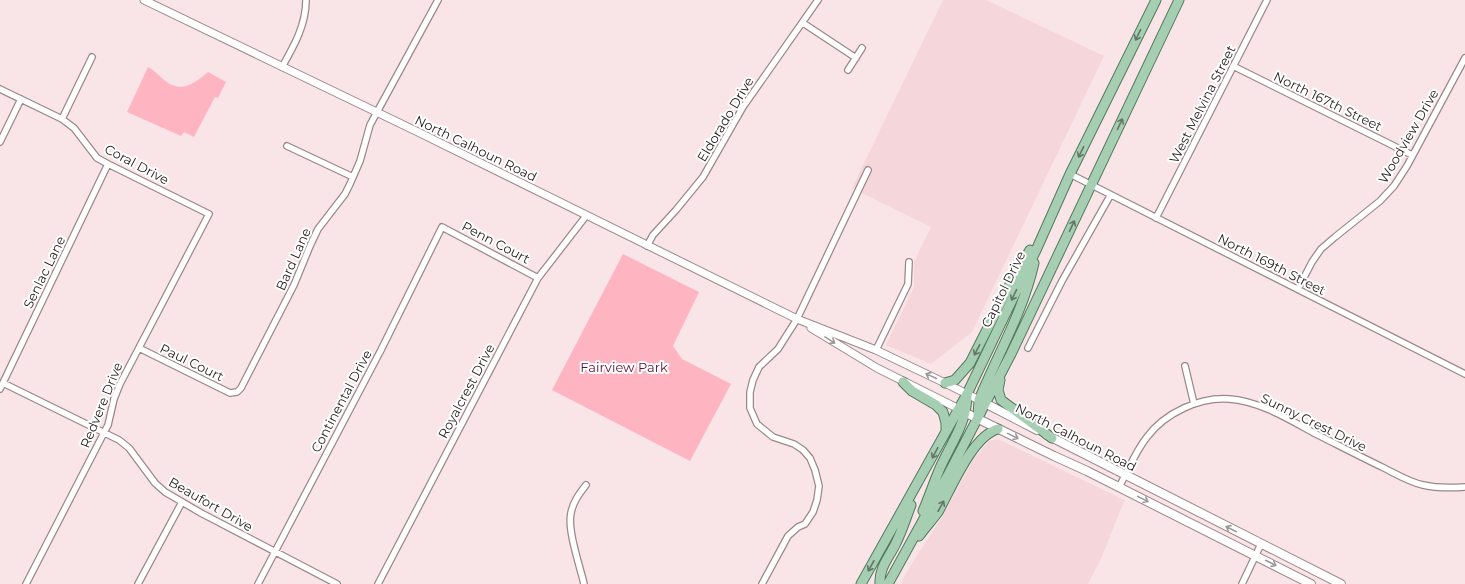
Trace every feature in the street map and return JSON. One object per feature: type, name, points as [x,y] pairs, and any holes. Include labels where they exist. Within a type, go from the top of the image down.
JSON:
[{"type":"main road","name":"Capitol Drive","points":[[967,394],[1037,248],[1070,174],[1156,0]]},
{"type":"main road","points":[[982,402],[1001,373],[1030,316],[1179,0]]},
{"type":"main road","points":[[945,382],[955,380],[970,364],[1007,290],[1056,205]]},
{"type":"main road","points":[[888,584],[978,418],[982,402],[1029,284],[1037,248]]},
{"type":"main road","points":[[1001,373],[998,390],[1002,400],[1052,438]]},
{"type":"main road","points":[[903,382],[912,391],[936,405],[943,412],[946,422],[946,432]]},
{"type":"main road","points":[[913,538],[941,466],[954,440],[967,394]]},
{"type":"main road","name":"North Calhoun Road","points":[[982,402],[1125,476],[1341,584]]},
{"type":"main road","points":[[861,584],[946,432],[962,411]]},
{"type":"main road","name":"North Calhoun Road","points":[[962,411],[1119,487],[1311,584]]},
{"type":"main road","points":[[901,560],[937,513],[972,450],[986,436],[998,429]]},
{"type":"main road","points":[[880,584],[882,567],[895,545],[904,525],[916,486]]},
{"type":"street","name":"North Calhoun Road","points":[[144,0],[797,319],[876,350],[945,382],[982,402]]},
{"type":"street","points":[[282,67],[296,41],[303,23],[306,0]]},
{"type":"street","name":"Bard Lane","points":[[237,392],[241,388],[294,286],[318,229],[345,194],[360,161],[370,125],[438,0]]},
{"type":"street","name":"Eldorado Drive","points":[[647,246],[653,235],[703,177],[747,102],[818,0]]},
{"type":"street","name":"West Melvina Street","points":[[1156,218],[1268,0]]},
{"type":"street","points":[[803,23],[856,58]]},
{"type":"street","points":[[848,70],[862,48]]},
{"type":"street","points":[[62,119],[92,57]]},
{"type":"street","name":"Woodview Drive","points":[[1298,289],[1312,262],[1321,249],[1388,193],[1400,178],[1465,58]]},
{"type":"street","name":"North 167th Street","points":[[1233,66],[1412,155]]},
{"type":"street","name":"Coral Drive","points":[[0,90],[62,119],[74,128],[97,158],[209,214]]},
{"type":"street","points":[[0,142],[20,99]]},
{"type":"street","points":[[287,146],[353,177]]},
{"type":"street","name":"Senlac Lane","points":[[0,389],[108,164]]},
{"type":"street","points":[[762,584],[788,536],[798,527],[805,524],[813,512],[819,486],[816,470],[810,458],[803,450],[794,444],[773,437],[757,424],[750,408],[750,392],[753,380],[759,367],[778,349],[797,319],[868,170]]},
{"type":"street","name":"North 169th Street","points":[[1070,174],[1110,196],[1465,374]]},
{"type":"street","points":[[1028,348],[1061,283],[1110,196]]},
{"type":"street","name":"Redvere Drive","points":[[26,584],[105,432],[114,399],[120,384],[209,214]]},
{"type":"street","name":"Royalcrest Drive","points":[[378,584],[538,278],[586,216]]},
{"type":"street","name":"Penn Court","points":[[442,226],[538,278]]},
{"type":"street","name":"Continental Drive","points":[[258,584],[377,357],[442,226]]},
{"type":"street","points":[[876,350],[908,284],[909,262]]},
{"type":"street","name":"North Calhoun Road","points":[[797,319],[859,358],[903,382],[962,411]]},
{"type":"street","name":"Paul Court","points":[[139,348],[230,392],[237,392]]},
{"type":"street","points":[[1185,366],[1194,404]]},
{"type":"street","name":"Beaufort Drive","points":[[3,383],[119,440],[129,448],[155,483],[164,492],[337,584]]},
{"type":"street","name":"Sunny Crest Drive","points":[[1119,487],[1137,452],[1154,429],[1162,421],[1194,404],[1213,400],[1230,399],[1261,407],[1411,480],[1422,484],[1442,487],[1465,487]]},
{"type":"street","points":[[584,584],[572,540],[570,514],[577,496],[586,486]]},
{"type":"street","points":[[138,584],[182,502]]},
{"type":"street","points":[[1242,584],[1261,544]]},
{"type":"shaded area","points":[[943,0],[986,0],[1104,56],[972,332],[931,364],[886,345],[914,287],[914,262],[931,227],[852,188]]},
{"type":"shaded area","points":[[998,439],[1122,499],[1125,499],[1101,559],[1088,584],[902,584],[903,579],[942,517],[973,460],[989,441]]},
{"type":"green space","points":[[148,67],[169,84],[175,86],[181,87],[192,84],[208,72],[226,82],[218,98],[215,97],[194,137],[184,132],[181,136],[127,112]]},
{"type":"green space","name":"Fairview Park","points":[[623,254],[699,292],[673,346],[682,359],[731,384],[690,461],[552,390]]}]
